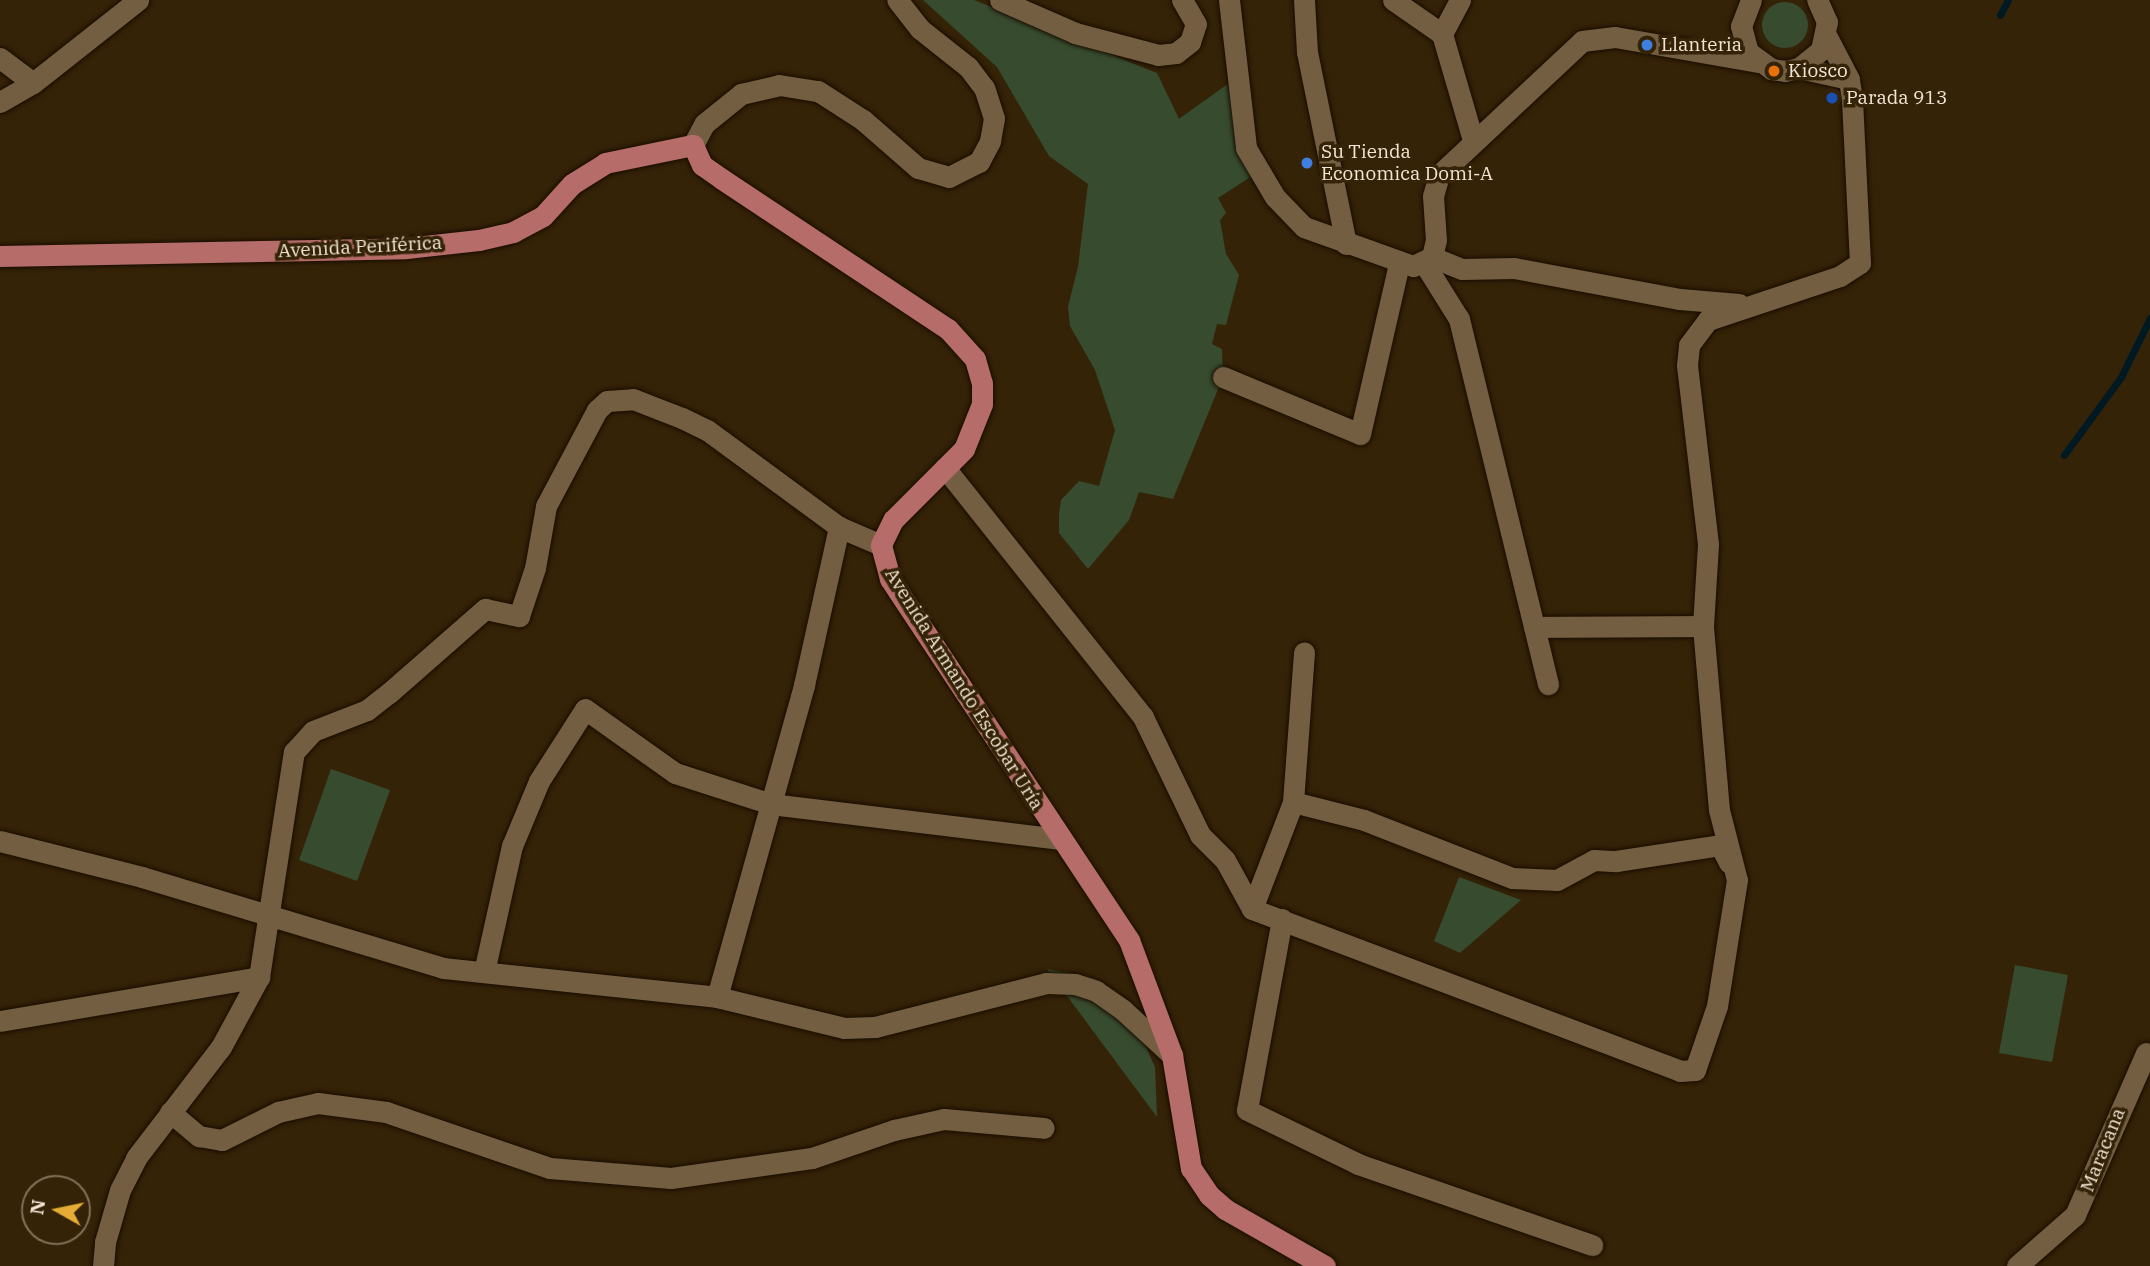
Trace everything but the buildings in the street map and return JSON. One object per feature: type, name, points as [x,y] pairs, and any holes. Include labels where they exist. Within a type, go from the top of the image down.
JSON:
[{"type":"main road","name":"Avenida Periférica","points":[[0,256],[406,248],[479,240],[513,232],[543,216],[572,184],[606,163],[693,145]]},
{"type":"main road","name":"Avenida Armando Escobar Uría","points":[[693,145],[694,155],[712,172],[948,329],[975,359],[982,404],[964,449],[893,520],[881,545],[890,579],[1059,839],[1129,940],[1172,1055],[1191,1168],[1209,1195],[1250,1225],[1325,1266]]},
{"type":"street","points":[[0,102],[33,83],[138,0]]},
{"type":"street","points":[[693,145],[704,124],[741,94],[779,85],[818,91],[863,120],[919,168],[949,177],[979,162],[990,141],[994,118],[984,88],[968,67],[920,29],[897,0]]},
{"type":"street","points":[[1000,0],[1075,33],[1158,55],[1176,53],[1190,42],[1196,24],[1182,0]]},
{"type":"street","points":[[1229,0],[1246,148],[1275,197],[1304,227],[1399,264],[1428,260],[1462,269],[1514,268],[1680,299],[1745,304]]},
{"type":"street","points":[[1304,0],[1307,52],[1346,244]]},
{"type":"street","points":[[1393,0],[1442,34],[1473,140]]},
{"type":"street","points":[[1442,34],[1460,0]]},
{"type":"street","points":[[1746,0],[1742,32],[1758,62]]},
{"type":"street","points":[[945,468],[1143,717],[1199,835],[1225,860],[1252,909],[1681,1072],[1695,1070],[1717,1006],[1737,880],[1718,810],[1703,626],[1708,544],[1687,365],[1689,345],[1708,320],[1745,304],[1840,276],[1860,263],[1849,79],[1826,37],[1822,3]]},
{"type":"street","points":[[1703,53],[1742,32]]},
{"type":"street","points":[[1548,684],[1460,319],[1428,260],[1435,183],[1473,140],[1582,41],[1615,37],[1758,62],[1785,71],[1799,68],[1816,56],[1826,37]]},
{"type":"street","points":[[0,58],[33,83]]},
{"type":"street","points":[[1799,68],[1849,79]]},
{"type":"street","points":[[1223,377],[1360,434],[1399,264]]},
{"type":"street","points":[[103,1266],[104,1242],[120,1190],[136,1158],[222,1047],[259,977],[293,752],[301,739],[367,710],[485,609],[519,616],[536,568],[546,506],[590,421],[607,401],[633,399],[707,430],[839,527],[881,545]]},
{"type":"street","points":[[717,997],[771,804],[839,527]]},
{"type":"street","points":[[1534,626],[1703,626]]},
{"type":"street","points":[[1252,909],[1293,802],[1304,652]]},
{"type":"street","points":[[484,972],[512,846],[539,781],[585,709],[675,773],[771,804],[1059,839]]},
{"type":"street","points":[[1293,802],[1386,828],[1512,878],[1557,880],[1594,860],[1616,861],[1720,845],[1737,880]]},
{"type":"street","points":[[0,841],[142,877],[267,918],[443,968],[717,997],[816,1023],[875,1027],[1046,983],[1075,985],[1096,991],[1123,1010],[1172,1055]]},
{"type":"street","points":[[1282,919],[1247,1110],[1358,1164],[1592,1245]]},
{"type":"street","points":[[0,1021],[259,977]]},
{"type":"street","name":"Maracana","points":[[2018,1266],[2076,1215],[2147,1053]]},
{"type":"street","points":[[170,1112],[199,1136],[222,1140],[278,1112],[318,1103],[386,1112],[550,1168],[671,1178],[812,1158],[894,1130],[944,1119],[1044,1128]]},
{"type":"green space","points":[[923,0],[974,0],[1157,73],[1179,119],[1229,83],[1252,176],[1218,198],[1226,213],[1220,220],[1226,254],[1239,275],[1226,325],[1217,324],[1212,344],[1222,349],[1223,377],[1173,499],[1139,492],[1129,520],[1088,569],[1059,533],[1059,514],[1061,500],[1079,481],[1099,486],[1115,430],[1095,370],[1070,326],[1068,307],[1078,267],[1088,184],[1049,156],[997,67]]},
{"type":"green space","points":[[1785,2],[1801,9],[1808,25],[1801,41],[1785,48],[1769,41],[1762,25],[1769,9]]},
{"type":"green space","points":[[331,769],[390,790],[357,881],[299,860]]},
{"type":"green space","points":[[1459,877],[1521,900],[1460,953],[1434,941]]},
{"type":"green space","points":[[2015,965],[2068,975],[2052,1062],[1999,1053]]},
{"type":"green space","points":[[1047,969],[1094,978],[1132,1015],[1155,1067],[1157,1117]]},
{"type":"waterway","points":[[2000,15],[2008,0]]},
{"type":"waterway","points":[[2064,455],[2121,377],[2150,318]]},
{"type":"place","name":"Llanteria","points":[[1647,45]]},
{"type":"place","name":"Kiosco","points":[[1774,71]]},
{"type":"place","name":"Parada 913","points":[[1832,98]]},
{"type":"place","name":"Su Tienda Economica Domi-A","points":[[1307,163]]}]
